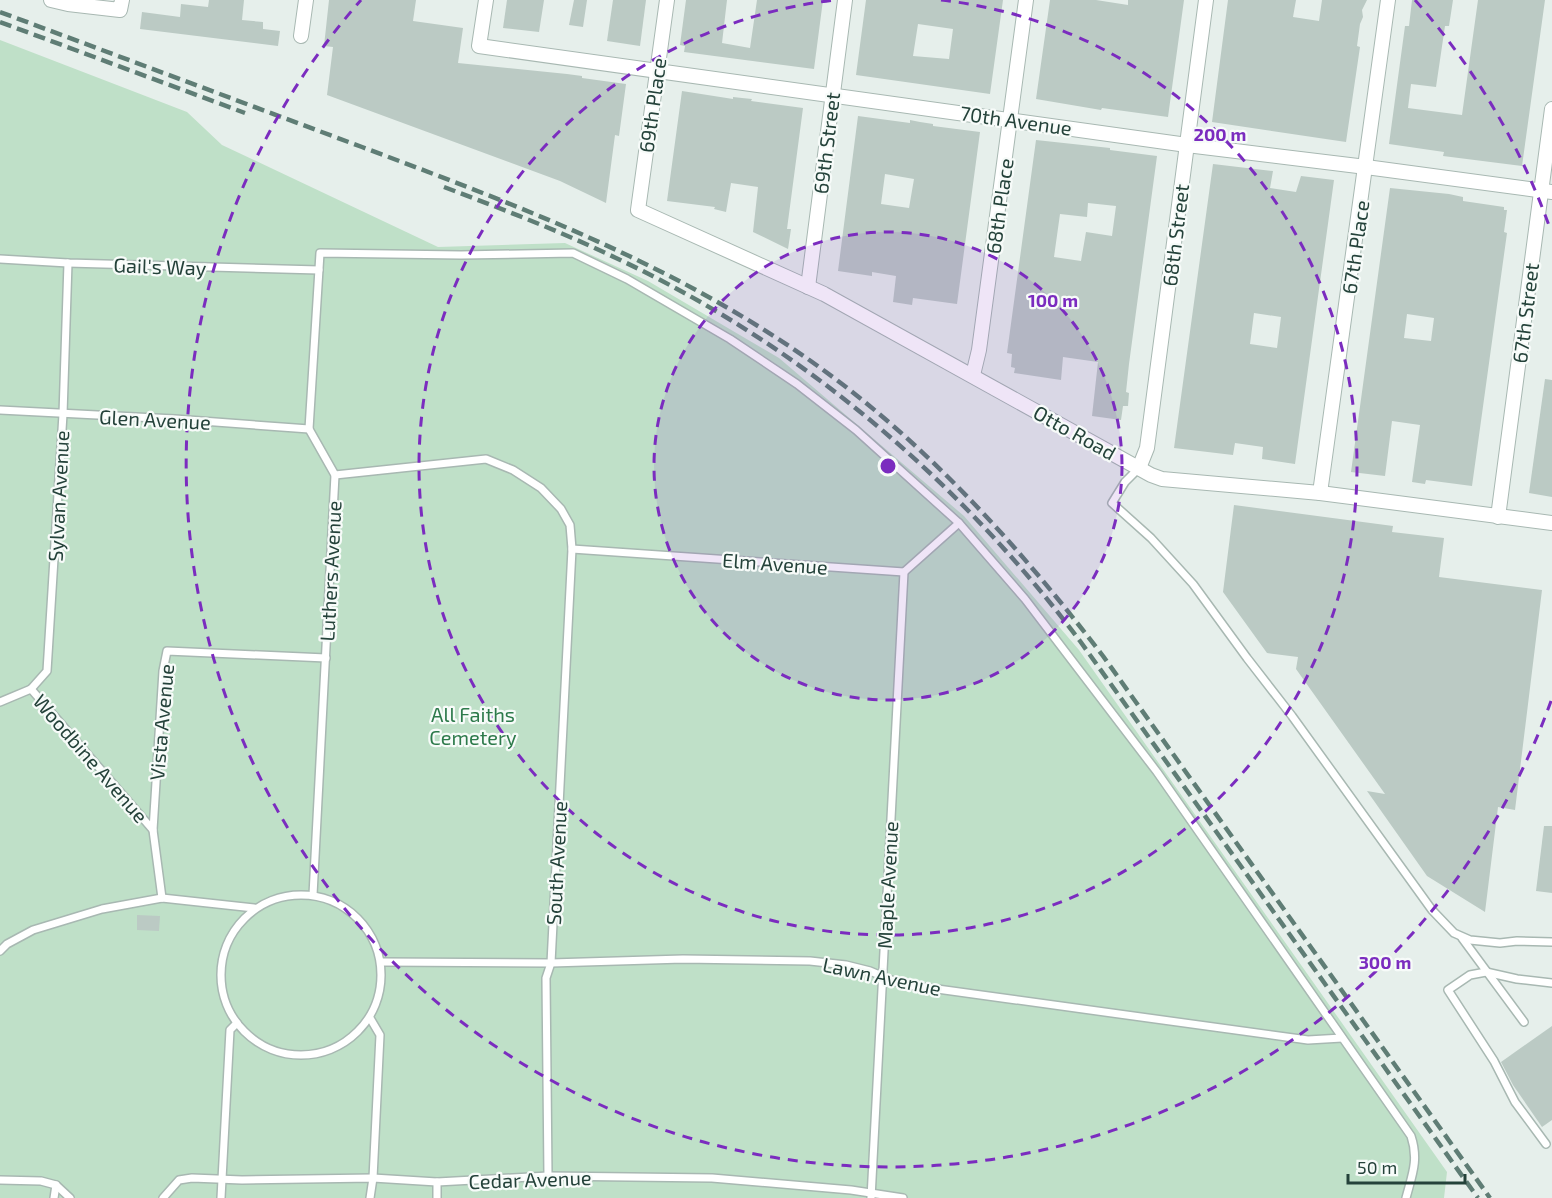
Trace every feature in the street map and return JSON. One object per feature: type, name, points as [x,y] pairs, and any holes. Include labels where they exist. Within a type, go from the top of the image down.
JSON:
[{"type":"street","points":[[51,0],[68,4],[121,5]]},
{"type":"street","points":[[301,36],[306,0]]},
{"type":"street","name":"70th Avenue","points":[[486,0],[479,46],[1187,145],[1546,192]]},
{"type":"street","name":"69th Place","points":[[638,210],[667,0]]},
{"type":"street","name":"69th Street","points":[[808,286],[845,0]]},
{"type":"street","name":"68th Place","points":[[973,375],[979,350],[1026,0]]},
{"type":"street","name":"68th Street","points":[[1139,468],[1147,448],[1206,0]]},
{"type":"street","name":"67th Place","points":[[1320,493],[1388,0]]},
{"type":"street","name":"67th Street","points":[[1498,517],[1546,192],[1552,109]]},
{"type":"street","name":"Otto Road","points":[[638,210],[808,286],[1162,479],[1320,493],[1552,523]]},
{"type":"lane","points":[[309,429],[320,253],[461,255],[573,253],[670,303],[730,339],[797,384],[856,430],[959,523],[1025,599],[1157,772],[1411,1136],[1416,1150],[1415,1164],[1406,1198]]},
{"type":"lane","name":"Gail's Way","points":[[0,259],[319,270]]},
{"type":"lane","name":"Sylvan Avenue","points":[[31,689],[48,671],[63,414],[68,263]]},
{"type":"lane","name":"Glen Avenue","points":[[0,410],[309,429]]},
{"type":"lane","name":"Luthers Avenue","points":[[309,429],[335,475],[313,895]]},
{"type":"lane","name":"South Avenue","points":[[335,475],[486,459],[513,470],[541,488],[561,509],[570,525],[572,549],[551,963],[546,978],[548,1176]]},
{"type":"lane","points":[[1139,468],[1125,482],[1112,503],[1151,538],[1193,584],[1292,716],[1423,899],[1447,927],[1462,938],[1524,1022]]},
{"type":"lane","points":[[904,572],[959,523]]},
{"type":"lane","name":"Elm Avenue","points":[[572,549],[904,572]]},
{"type":"lane","name":"Maple Avenue","points":[[871,1196],[904,572]]},
{"type":"lane","name":"Vista Avenue","points":[[153,830],[163,671],[167,651],[326,658]]},
{"type":"lane","points":[[0,702],[31,689]]},
{"type":"lane","name":"Woodbine Avenue","points":[[31,689],[153,830],[162,898]]},
{"type":"lane","points":[[292,894],[313,895],[337,903],[357,918],[372,939],[382,962],[381,994],[370,1018],[353,1037],[332,1050],[307,1056],[281,1053],[258,1043],[237,1023],[227,1003],[221,979],[222,958],[228,939],[254,908],[272,899],[292,894]]},
{"type":"lane","points":[[0,951],[3,943],[33,930],[95,911],[162,898],[254,908]]},
{"type":"lane","points":[[1462,938],[1481,942],[1552,942]]},
{"type":"lane","name":"Lawn Avenue","points":[[382,962],[551,963],[683,959],[810,961],[846,966],[883,976],[901,984],[1308,1040],[1342,1038]]},
{"type":"lane","points":[[1545,1144],[1515,1102],[1494,1061],[1448,990],[1470,975],[1486,972],[1517,979],[1552,983]]},
{"type":"lane","points":[[370,1018],[380,1035],[370,1198]]},
{"type":"lane","points":[[221,1198],[230,1030],[237,1023]]},
{"type":"lane","name":"Cedar Avenue","points":[[164,1198],[179,1180],[192,1178],[373,1178],[437,1182],[548,1176],[712,1178],[851,1190],[871,1196],[903,1198]]},
{"type":"lane","points":[[0,1180],[41,1180],[56,1185],[70,1198]]},
{"type":"lane","points":[[437,1182],[437,1198]]},
{"type":"lane","points":[[54,1198],[56,1185]]},
{"type":"green space","name":"All Faiths Cemetery","points":[[0,40],[187,112],[222,145],[438,247],[565,243],[648,281],[779,358],[964,516],[1079,650],[1447,1172],[1444,1198],[0,1198]]},
{"type":"building","points":[[209,0],[244,0],[242,20],[263,22],[263,29],[280,31],[278,46],[140,29],[142,12],[180,17],[181,4],[208,7]]},
{"type":"building","points":[[329,0],[416,0],[413,21],[463,28],[458,63],[567,74],[626,84],[619,136],[615,135],[606,203],[560,181],[327,95],[333,47],[324,46]]},
{"type":"building","points":[[507,0],[544,0],[539,32],[503,28]]},
{"type":"building","points":[[574,0],[587,0],[583,27],[569,25]]},
{"type":"building","points":[[613,0],[646,0],[640,46],[607,41]]},
{"type":"building","points":[[686,0],[727,0],[722,43],[750,48],[757,0],[823,0],[814,69],[684,52],[685,46],[680,45]]},
{"type":"building","points":[[866,0],[1003,0],[990,94],[856,75]],"holes":[[[918,24],[953,29],[949,59],[913,56]]]},
{"type":"building","points":[[1050,0],[1096,0],[1128,5],[1128,0],[1184,0],[1168,117],[1102,108],[1101,110],[1036,99]]},
{"type":"building","points":[[1228,0],[1296,0],[1293,17],[1319,21],[1322,0],[1367,0],[1362,10],[1363,17],[1357,46],[1360,47],[1346,142],[1212,122]]},
{"type":"building","points":[[1412,0],[1453,0],[1449,26],[1445,26],[1436,87],[1411,84],[1408,108],[1462,115],[1478,0],[1545,0],[1522,166],[1443,156],[1444,152],[1389,144],[1405,26],[1409,26]]},
{"type":"building","points":[[682,91],[733,99],[733,97],[752,99],[751,101],[803,108],[787,229],[791,229],[788,249],[753,232],[758,187],[731,183],[726,212],[714,209],[715,207],[667,201]]},
{"type":"building","points":[[858,116],[910,123],[910,120],[933,124],[933,126],[980,132],[957,304],[913,298],[912,305],[893,302],[896,276],[872,272],[872,276],[838,271]],"holes":[[[885,174],[914,179],[909,208],[881,204]]]},
{"type":"building","points":[[1036,140],[1157,156],[1129,364],[1126,392],[1129,393],[1128,406],[1123,406],[1121,420],[1092,416],[1098,362],[1063,357],[1061,380],[1014,373],[1015,368],[1011,367],[1012,354],[1007,353]],"holes":[[[1088,203],[1116,206],[1112,236],[1086,232],[1081,261],[1054,257],[1060,214],[1087,217]]]},
{"type":"building","points":[[1213,164],[1273,171],[1270,188],[1296,192],[1301,176],[1334,180],[1295,464],[1262,459],[1263,447],[1235,443],[1233,455],[1174,448]],"holes":[[[1254,313],[1281,317],[1277,348],[1250,344]]]},
{"type":"building","points":[[1390,188],[1449,194],[1463,197],[1463,201],[1504,207],[1504,210],[1507,210],[1504,232],[1507,233],[1472,486],[1426,480],[1425,484],[1412,482],[1420,425],[1392,421],[1385,476],[1351,472]],"holes":[[[1407,314],[1434,318],[1431,341],[1404,338]]]},
{"type":"building","points":[[1545,379],[1552,380],[1552,497],[1529,493]]},
{"type":"building","points":[[1234,505],[1393,526],[1392,532],[1444,538],[1439,577],[1542,590],[1515,810],[1498,807],[1485,912],[1427,876],[1367,791],[1385,794],[1296,669],[1298,657],[1267,653],[1223,592]]},
{"type":"building","points":[[1544,826],[1552,826],[1552,893],[1536,891]]},
{"type":"building","points":[[137,915],[160,916],[159,931],[137,930]]},
{"type":"building","points":[[1552,1026],[1552,1120],[1542,1127],[1513,1085],[1501,1062]]},
{"type":"railway","points":[[0,12],[426,171],[552,221],[673,278],[732,311],[790,347],[846,387],[951,480],[1045,583],[1074,619],[1103,656],[1490,1198]]},
{"type":"railway","points":[[0,22],[245,113]]},
{"type":"railway","points":[[444,187],[574,239],[684,293],[749,332],[812,374],[928,471],[982,525],[1032,581],[1080,641],[1478,1198]]}]
